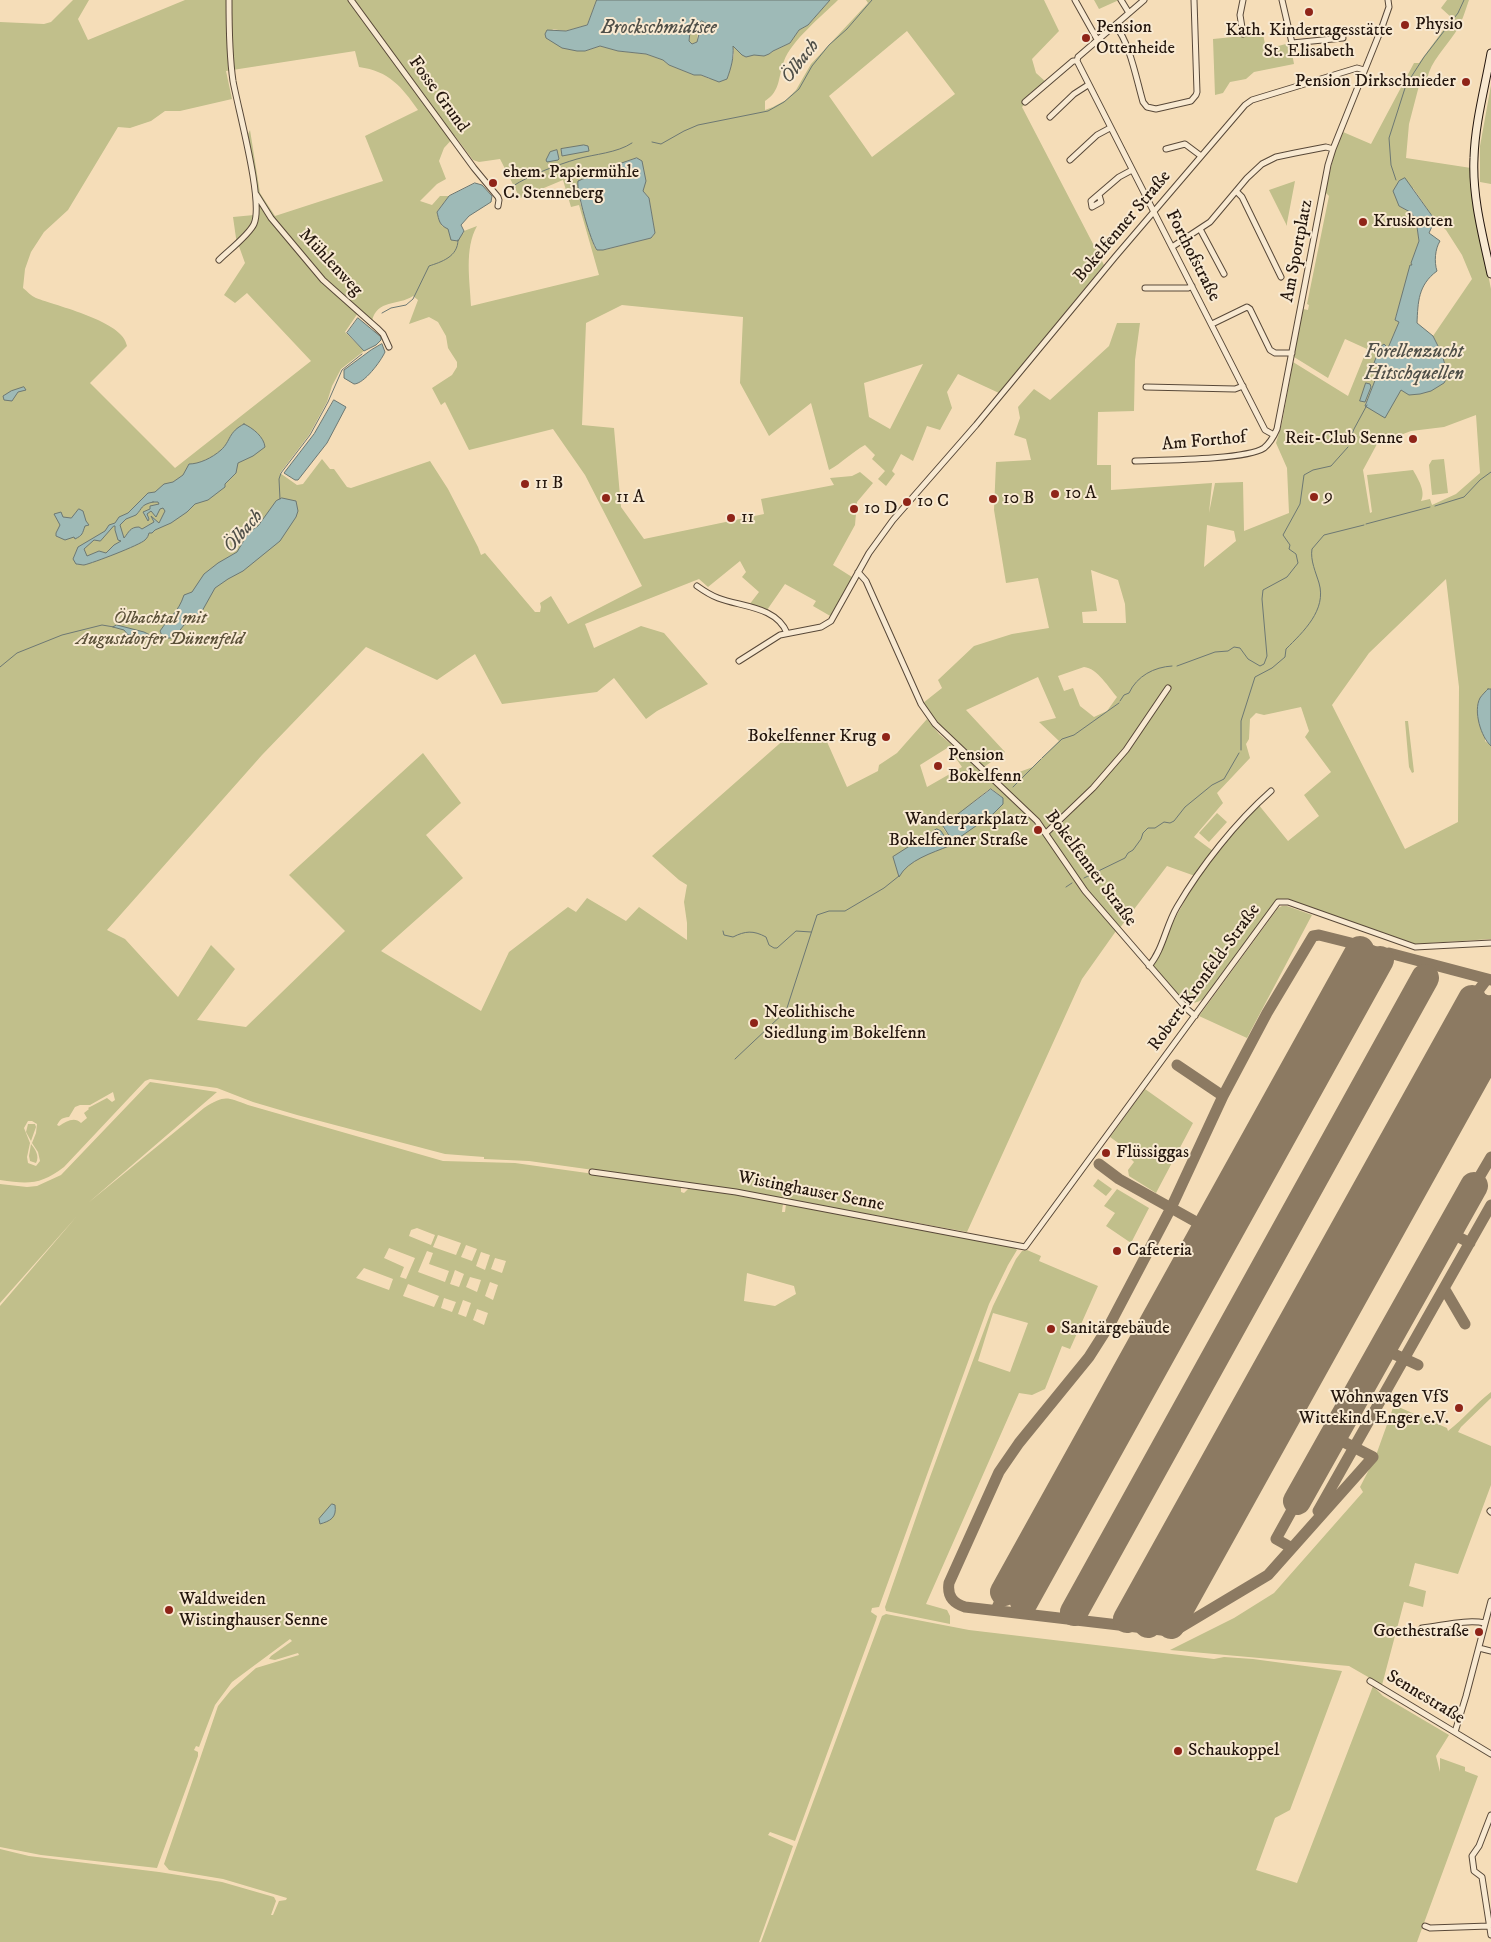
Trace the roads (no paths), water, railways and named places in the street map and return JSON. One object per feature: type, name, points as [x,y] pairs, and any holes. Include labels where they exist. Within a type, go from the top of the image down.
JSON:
[{"type":"street","name":"Mühlenweg","points":[[219,260],[254,224],[256,214],[256,193],[234,81],[230,48],[228,0]]},
{"type":"street","name":"Fosse Grund","points":[[351,0],[498,198],[498,206]]},
{"type":"street","points":[[1075,0],[1098,41]]},
{"type":"street","points":[[1121,0],[1130,13]]},
{"type":"street","points":[[1025,102],[1073,61],[1077,61],[1078,57],[1144,0]]},
{"type":"street","points":[[1115,25],[1123,40],[1143,102],[1147,107],[1156,109],[1191,101],[1197,92],[1194,0]]},
{"type":"street","points":[[1243,0],[1240,15],[1243,34]]},
{"type":"street","points":[[1282,0],[1292,43],[1343,38]]},
{"type":"street","points":[[1364,70],[1389,7],[1388,0]]},
{"type":"street","points":[[1491,53],[1475,138],[1473,160],[1474,184],[1491,274]]},
{"type":"street","name":"Forthofstraße","points":[[1077,61],[1265,430],[1273,438]]},
{"type":"street","name":"Bokelfenner Straße","points":[[738,662],[780,635],[821,627],[831,621],[869,553],[893,520],[976,425],[1239,110],[1252,100],[1357,68],[1364,70]]},
{"type":"street","name":"Am Sportplatz","points":[[1273,438],[1277,429],[1328,165],[1364,70]]},
{"type":"street","points":[[1050,117],[1074,94],[1088,85]]},
{"type":"street","points":[[1070,160],[1097,135],[1110,128]]},
{"type":"street","points":[[1166,149],[1185,144],[1201,156]]},
{"type":"street","points":[[1172,247],[1200,230],[1222,209],[1253,170],[1276,157],[1326,147],[1333,149]]},
{"type":"street","points":[[1099,195],[1119,177],[1132,170]]},
{"type":"street","points":[[1236,192],[1242,197],[1280,277]]},
{"type":"street","name":"Mühlenweg","points":[[256,193],[271,218],[323,280],[383,334],[389,347]]},
{"type":"street","points":[[1200,230],[1224,274]]},
{"type":"street","points":[[1145,288],[1188,288],[1192,286]]},
{"type":"street","points":[[1212,324],[1247,307],[1250,309],[1270,350],[1275,354],[1292,353]]},
{"type":"street","points":[[1146,387],[1235,389],[1243,386]]},
{"type":"street","name":"Am Forthof","points":[[1135,461],[1243,456],[1264,448],[1273,438]]},
{"type":"street","name":"Bokelfenner Straße","points":[[858,572],[866,581],[925,711],[935,724],[1037,820],[1085,891],[1149,966],[1195,1016]]},
{"type":"street","points":[[697,586],[719,599],[767,612],[780,622],[786,633]]},
{"type":"street","points":[[1046,833],[1093,788],[1126,750],[1168,688]]},
{"type":"street","points":[[1149,966],[1172,915],[1185,894],[1242,819],[1271,791]]},
{"type":"street","name":"Robert-Kronfeld-Straße","points":[[1023,1247],[1026,1246],[1276,904],[1281,901],[1288,902],[1415,947],[1491,943]]},
{"type":"street","name":"Wistinghauser Senne","points":[[592,1172],[736,1192],[1023,1247]]},
{"type":"street","points":[[1455,1732],[1458,1728],[1491,1601]]},
{"type":"street","points":[[1422,1628],[1465,1622],[1478,1621],[1485,1623]]},
{"type":"street","points":[[1479,1648],[1491,1651]]},
{"type":"street","name":"Sennestraße","points":[[1370,1681],[1491,1754]]},
{"type":"street","points":[[1491,1815],[1479,1846],[1472,1856],[1474,1871],[1482,1877],[1491,1935]]},
{"type":"street","points":[[1424,1926],[1439,1928],[1489,1926]]},
{"type":"water","name":"Brockschmidtsee","points":[[597,0],[830,0],[808,25],[799,30],[790,43],[769,54],[746,57],[733,46],[732,63],[727,79],[719,82],[701,75],[694,75],[646,54],[618,51],[600,46],[585,51],[577,51],[562,48],[546,38],[547,30],[566,31],[587,25]],"holes":[[[702,21],[714,28],[700,30],[697,42],[692,44],[689,41],[690,32]]]},
{"type":"water","points":[[588,146],[589,151],[562,156],[561,149]]},
{"type":"water","points":[[557,150],[559,159],[547,162],[546,160],[550,152]]},
{"type":"water","points":[[637,158],[642,161],[646,181],[643,191],[649,198],[655,233],[651,238],[597,250],[584,216],[578,181],[602,171],[607,172],[608,168]]},
{"type":"water","name":"Forellenzucht Hitschquellen","points":[[1405,178],[1435,220],[1429,233],[1440,241],[1436,256],[1437,271],[1426,282],[1420,294],[1417,323],[1433,336],[1442,354],[1448,376],[1444,383],[1431,391],[1409,395],[1401,390],[1385,418],[1365,406],[1381,365],[1374,363],[1380,347],[1384,344],[1388,348],[1399,322],[1395,320],[1410,265],[1412,265],[1411,263],[1419,241],[1412,213],[1399,206],[1393,191],[1399,181]]},
{"type":"water","points":[[475,183],[482,185],[492,196],[491,202],[469,216],[461,225],[464,231],[458,241],[451,240],[448,229],[441,224],[437,212],[449,196]]},
{"type":"water","points":[[358,318],[381,337],[381,340],[376,345],[364,351],[347,333]]},
{"type":"water","points":[[382,344],[385,352],[367,376],[354,384],[344,378],[344,370]]},
{"type":"water","points":[[1366,383],[1370,384],[1371,387],[1365,402],[1360,401]]},
{"type":"water","points":[[24,387],[26,390],[18,392],[12,401],[4,400],[3,396]]},
{"type":"water","points":[[334,400],[346,407],[327,443],[298,480],[295,480],[284,473],[314,434]]},
{"type":"water","points":[[244,424],[254,430],[263,440],[265,447],[253,456],[238,463],[236,473],[225,484],[225,487],[208,500],[195,504],[171,523],[149,533],[145,540],[89,564],[76,564],[73,559],[78,547],[105,531],[109,525],[115,523],[119,517],[128,513],[148,493],[155,492],[164,484],[173,482],[183,475],[189,464],[201,462],[217,453],[239,427]],"holes":[[[158,502],[159,504],[150,506],[150,509],[143,512],[148,521],[147,514],[151,511],[156,517],[160,509],[163,508],[165,511],[159,523],[151,516],[154,522],[142,529],[139,527],[132,529],[124,538],[120,525],[126,519],[136,515],[144,506]],[[114,526],[118,540],[121,541],[106,553],[99,551],[87,556],[84,549],[94,540],[100,541]]]},
{"type":"water","points":[[282,498],[296,501],[298,511],[280,541],[243,571],[215,588],[201,613],[184,625],[177,634],[172,638],[163,638],[160,631],[182,601],[184,595],[192,592],[204,574],[237,552],[249,532],[258,526],[276,501]]},
{"type":"water","points":[[79,509],[83,511],[89,525],[85,526],[83,533],[75,539],[74,537],[65,540],[56,536],[60,525],[54,514],[61,512],[63,517],[71,518]]},
{"type":"water","points":[[117,625],[152,636],[149,638],[128,635],[124,630],[113,627]]},
{"type":"water","points":[[1488,689],[1491,689],[1491,746],[1481,730],[1477,710],[1480,698]]},
{"type":"water","points":[[991,789],[1003,798],[1003,804],[993,814],[953,842],[943,826]]},
{"type":"water","points":[[937,829],[941,831],[949,846],[914,862],[899,877],[893,857]]},
{"type":"water","points":[[332,1504],[335,1505],[334,1516],[320,1524],[319,1519]]},
{"type":"waterway","name":"Ölbach","points":[[652,142],[661,144],[698,125],[768,111],[784,102],[799,89],[812,66],[829,45],[847,29],[872,0]]},
{"type":"waterway","points":[[1396,180],[1391,165],[1389,138],[1406,85],[1424,57],[1458,13],[1464,0]]},
{"type":"waterway","name":"Ölbach","points":[[513,186],[535,174],[561,164],[613,151],[632,143]]},
{"type":"waterway","name":"Ölbach","points":[[382,313],[391,308],[406,305],[413,299],[429,266],[452,255],[458,240]]},
{"type":"waterway","name":"Ölbach","points":[[280,499],[279,479],[281,473],[310,435],[328,402],[342,370],[362,354]]},
{"type":"waterway","points":[[1349,442],[1367,405]]},
{"type":"waterway","points":[[1177,666],[1215,652],[1228,651],[1234,647],[1240,648],[1248,659],[1260,666],[1264,664],[1267,656],[1262,599],[1263,590],[1287,577],[1298,563],[1296,554],[1289,549],[1290,545],[1283,535],[1300,504],[1304,475],[1313,470],[1331,466],[1348,447]]},
{"type":"waterway","points":[[1435,506],[1464,497],[1480,480],[1491,472]]},
{"type":"waterway","points":[[1366,524],[1430,507]]},
{"type":"waterway","points":[[1241,750],[1241,721],[1255,677],[1272,668],[1285,657],[1286,649],[1306,628],[1317,611],[1321,593],[1313,562],[1312,549],[1324,535],[1364,525]]},
{"type":"waterway","name":"Ölbach","points":[[0,667],[17,653],[62,635],[102,625],[114,627]]},
{"type":"waterway","points":[[1120,701],[1124,695],[1129,693],[1141,677],[1153,670],[1172,666]]},
{"type":"waterway","points":[[1042,758],[1062,739],[1074,735],[1119,703]]},
{"type":"waterway","points":[[1084,878],[1125,858],[1148,828],[1155,828],[1164,822],[1170,823],[1174,821],[1185,807],[1212,785],[1224,779],[1239,753]]},
{"type":"waterway","points":[[1013,787],[1041,759]]},
{"type":"waterway","points":[[735,1059],[786,1011],[817,915],[829,911],[845,911],[884,888],[899,876]]},
{"type":"waterway","points":[[1066,887],[1072,883]]},
{"type":"waterway","points":[[723,931],[724,935],[733,937],[741,933],[757,933],[766,937],[769,945],[774,948],[777,948],[796,931],[811,932]]},
{"type":"place","name":"Kath. Kindertagesstätte St. Elisabeth","points":[[1309,12]]},
{"type":"place","name":"Physio","points":[[1405,25]]},
{"type":"place","name":"Pension Ottenheide","points":[[1086,38]]},
{"type":"place","name":"Pension Dirkschnieder","points":[[1466,82]]},
{"type":"place","name":"ehem. Papiermühle C. Stenneberg","points":[[493,183]]},
{"type":"place","name":"Kruskotten","points":[[1363,222]]},
{"type":"place","name":"Reit-Club Senne","points":[[1413,439]]},
{"type":"place","name":"11 B","points":[[525,484]]},
{"type":"place","name":"10 A","points":[[1055,494]]},
{"type":"place","name":"9","points":[[1314,497]]},
{"type":"place","name":"11 A","points":[[606,498]]},
{"type":"place","name":"10 B","points":[[993,499]]},
{"type":"place","name":"10 C","points":[[907,502]]},
{"type":"place","name":"10 D","points":[[854,509]]},
{"type":"place","name":"11","points":[[731,518]]},
{"type":"place","name":"Bokelfenner Krug","points":[[886,737]]},
{"type":"place","name":"Pension Bokelfenn","points":[[938,766]]},
{"type":"place","name":"Wanderparkplatz Bokelfenner Straße","points":[[1038,830]]},
{"type":"place","name":"Neolithische Siedlung im Bokelfenn","points":[[754,1023]]},
{"type":"place","name":"Flüssiggas","points":[[1106,1153]]},
{"type":"place","name":"Cafeteria","points":[[1117,1251]]},
{"type":"place","name":"Sanitärgebäude","points":[[1051,1329]]},
{"type":"place","name":"Wohnwagen VfS Wittekind Enger e.V.","points":[[1459,1408]]},
{"type":"place","name":"Waldweiden Wistinghauser Senne","points":[[169,1610]]},
{"type":"place","name":"Goethestraße","points":[[1479,1632]]},
{"type":"place","name":"Schaukoppel","points":[[1178,1751]]},
{"type":"park label","name":"Ölbachtal mit Augustdorfer Dünenfeld","points":[[160,629]]}]
